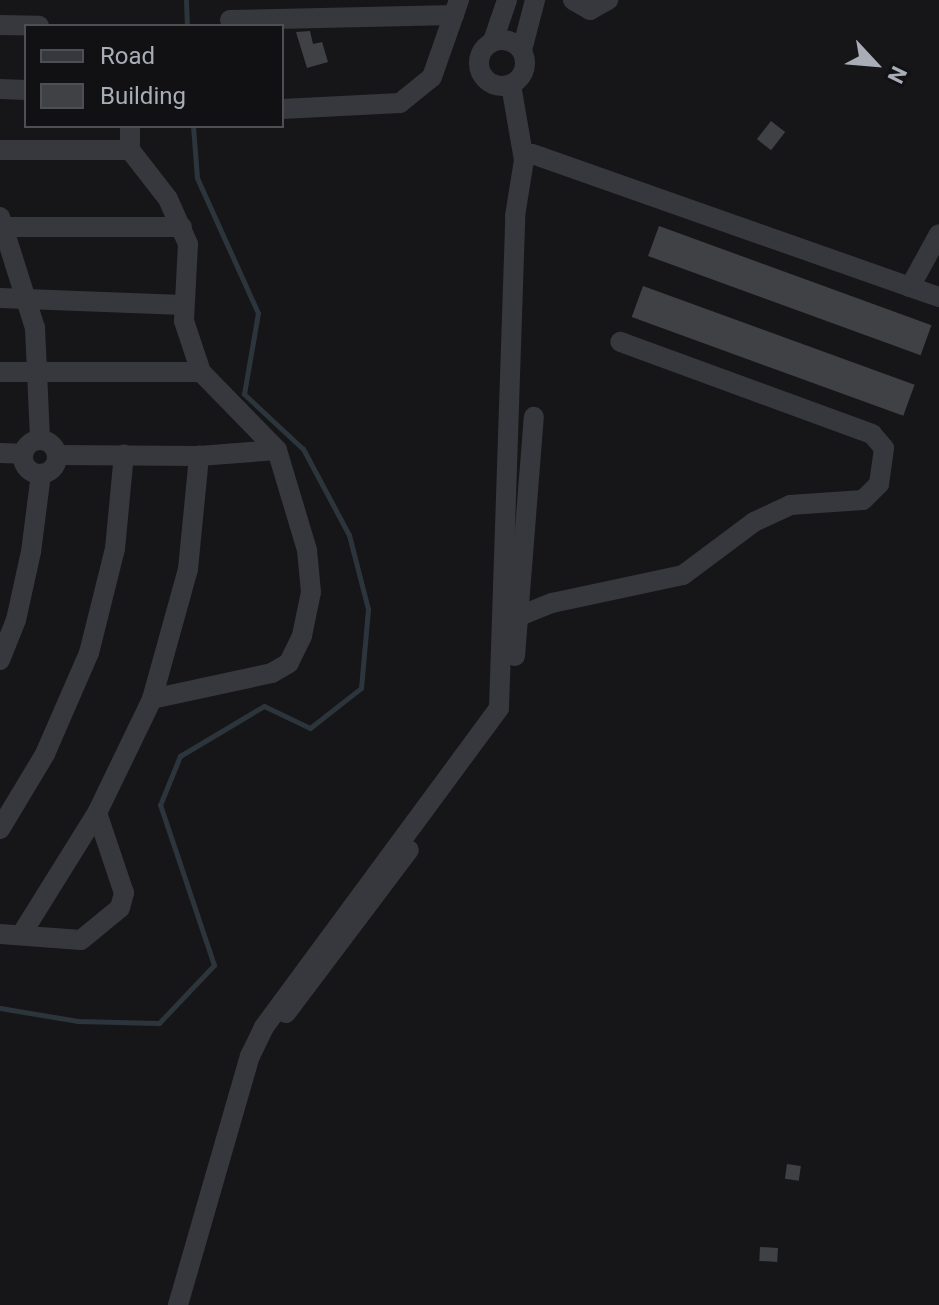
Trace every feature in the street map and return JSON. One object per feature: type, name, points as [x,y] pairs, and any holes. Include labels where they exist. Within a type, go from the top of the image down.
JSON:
[{"type":"street","points":[[507,0],[493,41],[479,57],[483,77],[501,87],[511,85],[525,70],[522,50],[535,0]]},
{"type":"street","points":[[573,0],[590,10],[608,0]]},
{"type":"street","points":[[231,15],[456,8],[432,77],[400,103],[284,109]]},
{"type":"street","points":[[0,25],[24,26]]},
{"type":"street","points":[[493,41],[504,40],[522,50]]},
{"type":"street","points":[[178,1305],[250,1056],[277,1003],[499,708],[515,216],[524,160],[511,85]]},
{"type":"street","points":[[0,89],[24,90]]},
{"type":"street","points":[[130,128],[130,150],[182,227],[188,266],[183,305],[201,372],[277,450],[307,550],[311,592],[302,636],[289,663],[272,673],[152,699]]},
{"type":"street","points":[[0,150],[130,150]]},
{"type":"street","points":[[524,160],[532,154],[939,297]]},
{"type":"street","points":[[182,227],[2,224],[27,299],[38,373],[40,440],[57,455],[199,456],[277,450]]},
{"type":"street","points":[[910,287],[939,234]]},
{"type":"street","points":[[0,298],[183,305]]},
{"type":"street","points":[[517,617],[552,603],[683,575],[754,522],[790,505],[863,500],[879,484],[884,448],[872,434],[620,342]]},
{"type":"street","points":[[0,372],[201,372]]},
{"type":"street","points":[[250,1056],[372,904],[510,715],[534,417]]},
{"type":"street","points":[[0,453],[23,454],[40,440]]},
{"type":"street","points":[[23,454],[27,469],[41,474],[51,470],[57,455]]},
{"type":"street","points":[[0,829],[45,754],[89,653],[115,549],[124,454]]},
{"type":"street","points":[[21,935],[97,813],[152,699],[188,569],[199,456]]},
{"type":"street","points":[[0,660],[28,565],[41,474]]},
{"type":"street","points":[[0,934],[81,940],[120,908],[124,893],[97,813]]},
{"type":"building","points":[[310,31],[313,44],[322,42],[328,62],[307,68],[296,32]]},
{"type":"building","points":[[771,121],[785,132],[771,150],[757,139]]},
{"type":"building","points":[[659,226],[932,325],[921,355],[648,256]]},
{"type":"building","points":[[643,286],[915,385],[903,416],[632,317]]},
{"type":"building","points":[[787,1164],[801,1166],[799,1181],[785,1179]]},
{"type":"building","points":[[760,1247],[778,1248],[777,1262],[759,1261]]},
{"type":"waterway","points":[[186,0],[187,24]]},
{"type":"waterway","points":[[0,1008],[78,1021],[159,1023],[214,965],[160,805],[180,756],[264,706],[310,728],[361,688],[368,609],[349,535],[303,449],[244,394],[258,313],[197,178],[193,128]]}]
